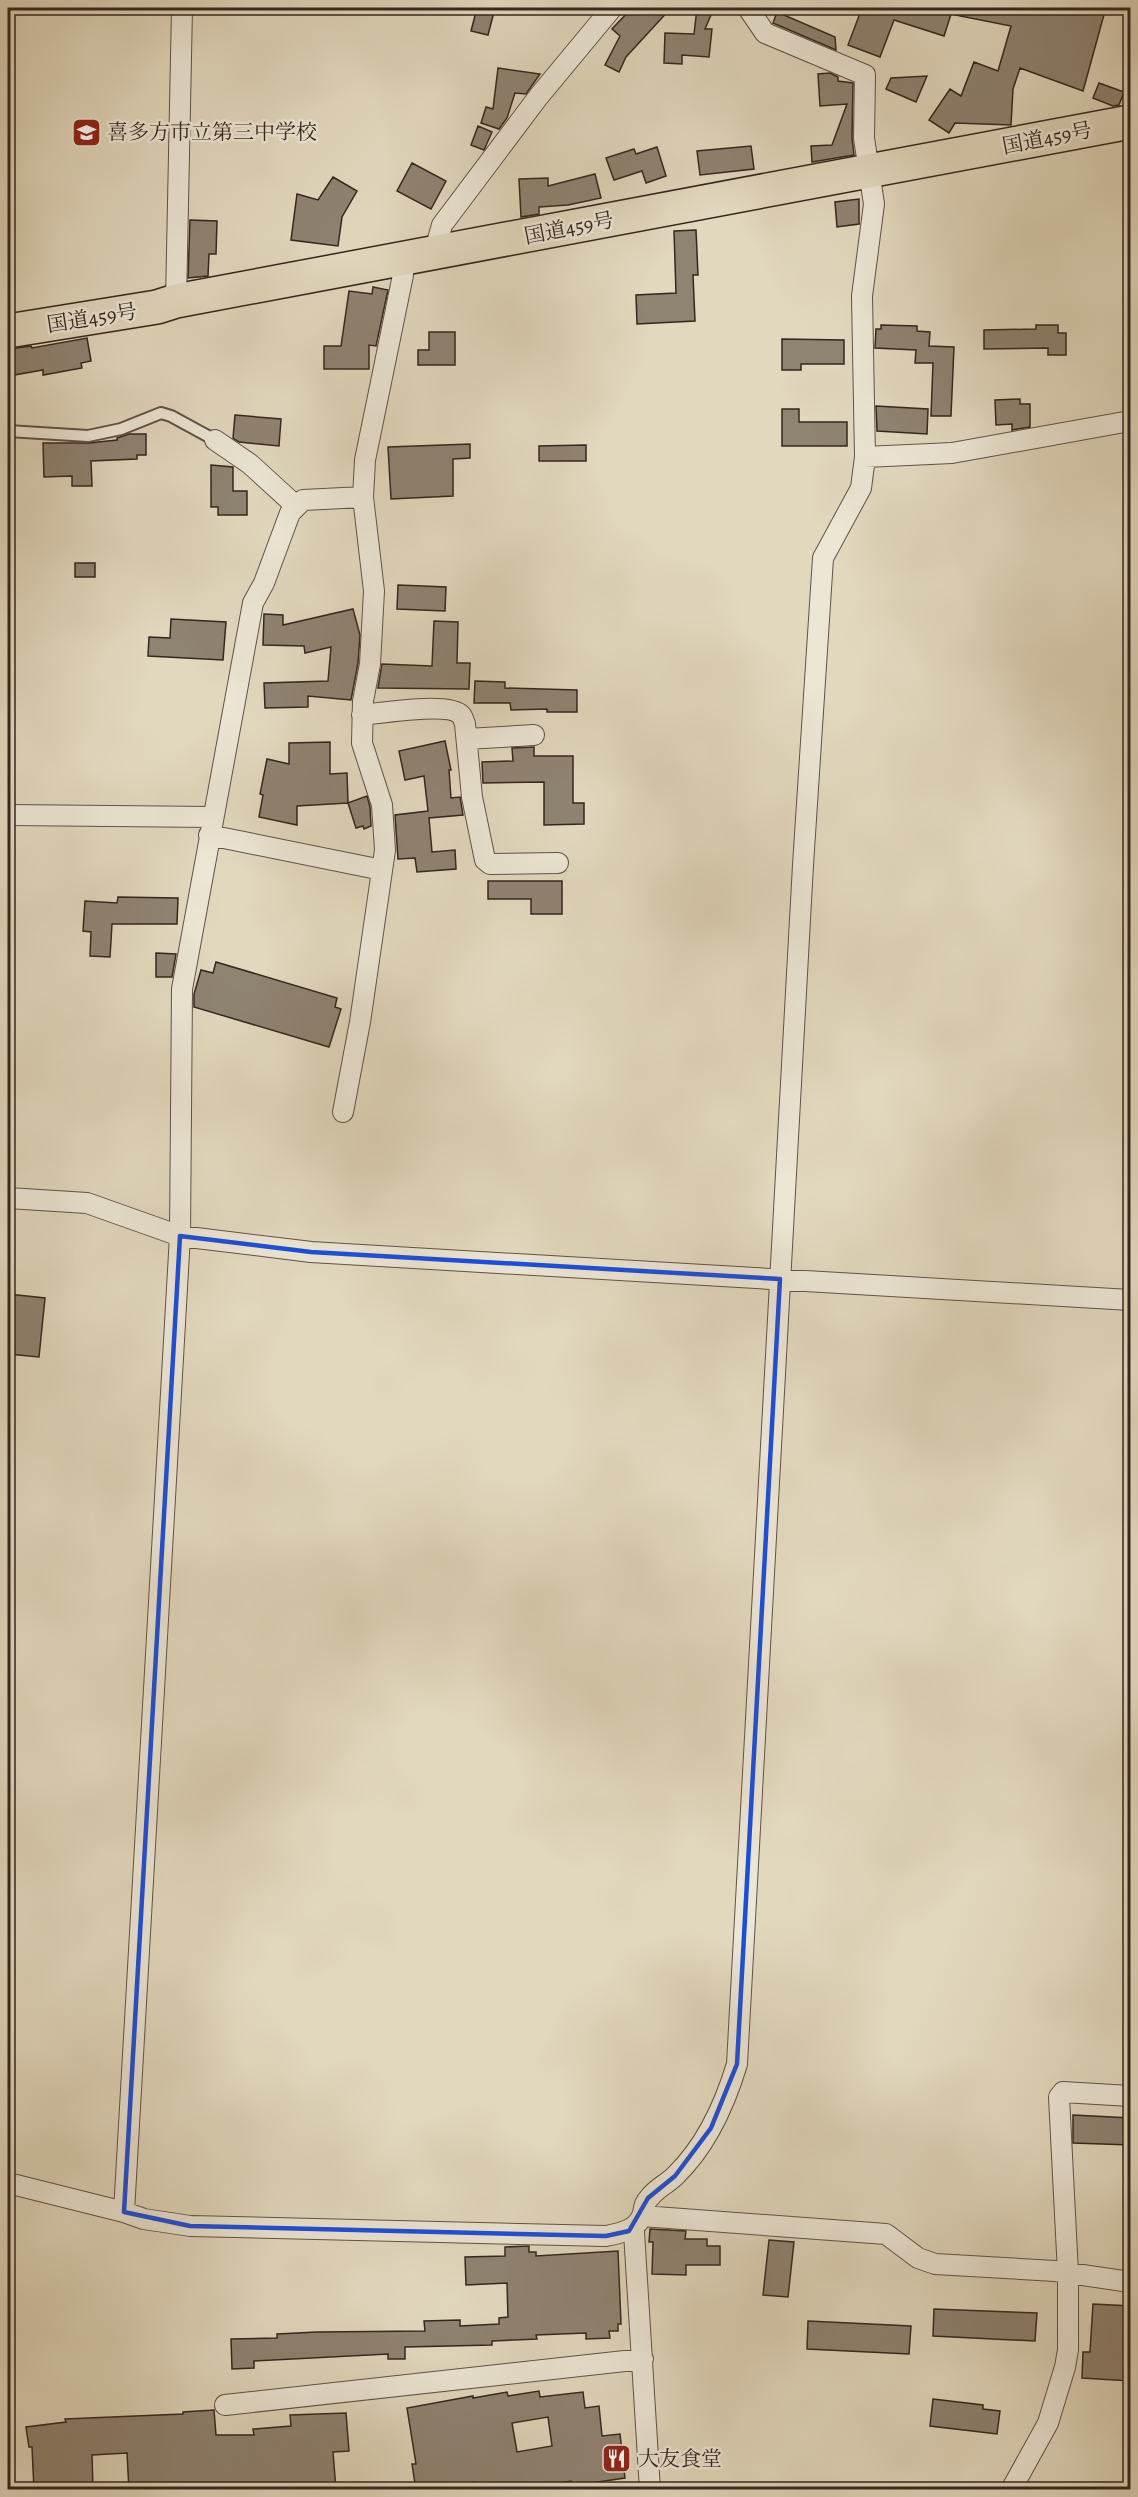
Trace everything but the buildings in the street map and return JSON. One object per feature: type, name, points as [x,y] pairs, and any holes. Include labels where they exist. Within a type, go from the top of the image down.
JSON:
[{"type":"highway","name":"国道459号","points":[[8,331],[157,308],[177,301],[1131,122]]},
{"type":"street","points":[[177,301],[182,8]]},
{"type":"street","points":[[343,1112],[360,1022],[385,850],[383,813],[362,742],[363,701],[370,664],[374,591],[363,497],[365,460],[403,275],[419,257],[539,96],[612,8]]},
{"type":"street","points":[[629,2231],[642,2216],[643,2206],[648,2198],[675,2176],[711,2128],[737,2064],[803,865],[823,558],[861,488],[865,457],[862,296],[874,204],[864,138],[865,75],[765,33],[748,8]]},
{"type":"street","points":[[865,457],[952,453],[1131,421]]},
{"type":"street","points":[[214,440],[250,464],[296,506]]},
{"type":"street","points":[[124,2212],[180,1236],[182,989],[253,603],[264,582],[290,513],[296,506],[303,500],[363,497]]},
{"type":"street","points":[[362,715],[440,709],[454,711],[461,715],[465,724],[472,797],[485,860],[490,864],[558,863]]},
{"type":"street","points":[[467,739],[534,735]]},
{"type":"street","points":[[8,815],[211,826],[382,870]]},
{"type":"street","points":[[8,1198],[87,1203],[180,1236],[311,1252],[1131,1300]]},
{"type":"street","points":[[1011,2490],[1048,2423],[1068,2350],[1068,2273],[1059,2097],[1063,2092],[1131,2096]]},
{"type":"street","points":[[8,2183],[157,2222],[190,2226],[606,2236],[634,2232],[650,2490]]},
{"type":"street","points":[[642,2216],[886,2234],[918,2258],[935,2264],[1068,2273],[1131,2282]]},
{"type":"street","points":[[225,2405],[643,2359]]},
{"type":"lane","points":[[8,431],[88,436],[121,429],[161,413],[171,416],[214,440]]},
{"type":"highlighted area","points":[[180,1236],[311,1252],[780,1279],[737,2064],[711,2128],[675,2176],[648,2198],[629,2231],[606,2236],[190,2226],[124,2212]]},
{"type":"place","name":"喜多方市立第三中学校","points":[[86,132]]},
{"type":"place","name":"大友食堂","points":[[617,2459]]}]
